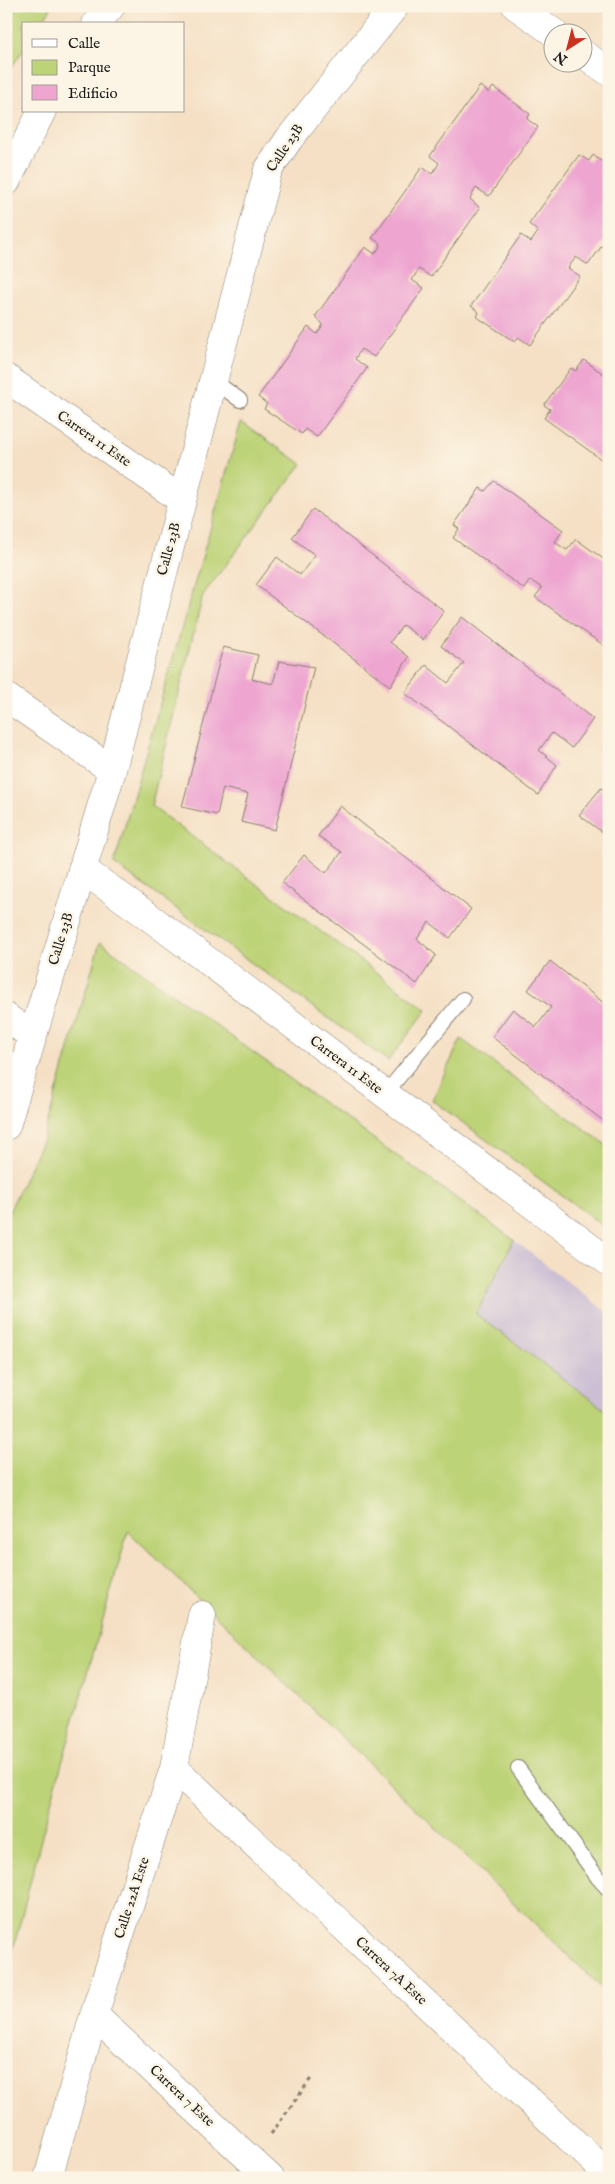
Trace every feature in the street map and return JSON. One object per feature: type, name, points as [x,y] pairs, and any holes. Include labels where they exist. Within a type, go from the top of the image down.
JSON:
[{"type":"street","points":[[98,22],[111,6]]},
{"type":"street","name":"Calle 23B","points":[[6,1126],[112,770],[268,170],[289,139],[395,6]]},
{"type":"street","points":[[516,6],[542,24]]},
{"type":"street","points":[[592,60],[609,72]]},
{"type":"street","points":[[6,182],[41,112]]},
{"type":"street","name":"Carrera 11 Este","points":[[6,378],[182,500]]},
{"type":"street","points":[[6,697],[112,770]]},
{"type":"street","name":"Carrera 11 Este","points":[[82,869],[156,922],[609,1262]]},
{"type":"street","points":[[6,1017],[32,1036]]},
{"type":"street","name":"Calle 22A Este","points":[[48,2178],[94,2015],[174,1768],[202,1615]]},
{"type":"street","name":"Carrera 7A Este","points":[[174,1768],[609,2175]]},
{"type":"street","name":"Carrera 7 Este","points":[[94,2015],[261,2169]]},
{"type":"lane","points":[[213,380],[240,400]]},
{"type":"lane","points":[[385,1094],[462,999]]},
{"type":"lane","points":[[518,1768],[598,1878],[609,1890]]},
{"type":"path","points":[[261,2169],[312,2077]]},
{"type":"shaded area","points":[[514,1240],[609,1314],[609,1413],[476,1314]]},
{"type":"green space","points":[[6,6],[52,6],[42,22],[22,22],[22,52],[6,75]]},
{"type":"green space","points":[[241,422],[302,464],[203,595],[151,806],[427,1010],[388,1061],[114,864]]},
{"type":"green space","points":[[100,942],[514,1240],[476,1314],[609,1413],[609,1995],[128,1531],[47,1816],[6,1978],[6,1218],[43,1139]]},
{"type":"green space","points":[[461,1039],[609,1147],[609,1230],[432,1100]]},
{"type":"building","points":[[480,86],[489,93],[493,87],[530,114],[527,119],[538,127],[489,196],[476,188],[470,199],[480,208],[431,277],[419,269],[412,280],[424,288],[374,357],[361,349],[355,359],[367,368],[317,437],[305,429],[302,434],[264,409],[267,404],[258,397],[308,327],[317,334],[321,329],[323,324],[315,317],[365,247],[375,254],[381,244],[372,238],[422,167],[432,174],[439,163],[430,156]]},
{"type":"building","points":[[579,155],[589,161],[593,155],[609,167],[609,236],[588,265],[576,257],[568,268],[580,276],[530,345],[518,337],[515,342],[477,317],[479,312],[471,306],[521,235],[531,242],[538,232],[529,224]]},
{"type":"building","points":[[584,360],[609,378],[609,465],[544,418],[550,409],[544,405],[571,368],[576,371]]},
{"type":"building","points":[[494,481],[563,530],[555,542],[562,547],[567,550],[576,539],[609,563],[609,644],[606,647],[535,597],[542,588],[530,580],[524,589],[453,538],[459,529],[454,525],[480,488],[485,491]]},
{"type":"building","points":[[313,509],[444,611],[423,640],[403,625],[390,642],[409,657],[390,686],[256,585],[277,557],[300,575],[315,555],[292,538]]},
{"type":"building","points":[[462,617],[593,719],[572,748],[552,733],[539,750],[557,765],[538,795],[405,693],[426,665],[448,683],[464,663],[441,646]]},
{"type":"building","points":[[223,647],[258,655],[252,679],[273,684],[279,661],[314,667],[275,830],[241,822],[248,794],[223,788],[217,815],[182,807]]},
{"type":"building","points":[[601,788],[609,794],[609,837],[579,815]]},
{"type":"building","points":[[340,806],[471,909],[450,938],[429,922],[417,939],[436,955],[417,984],[282,883],[304,855],[326,873],[342,852],[318,836]]},
{"type":"building","points":[[550,961],[609,1007],[609,1125],[492,1037],[513,1009],[536,1027],[551,1007],[528,990]]}]
